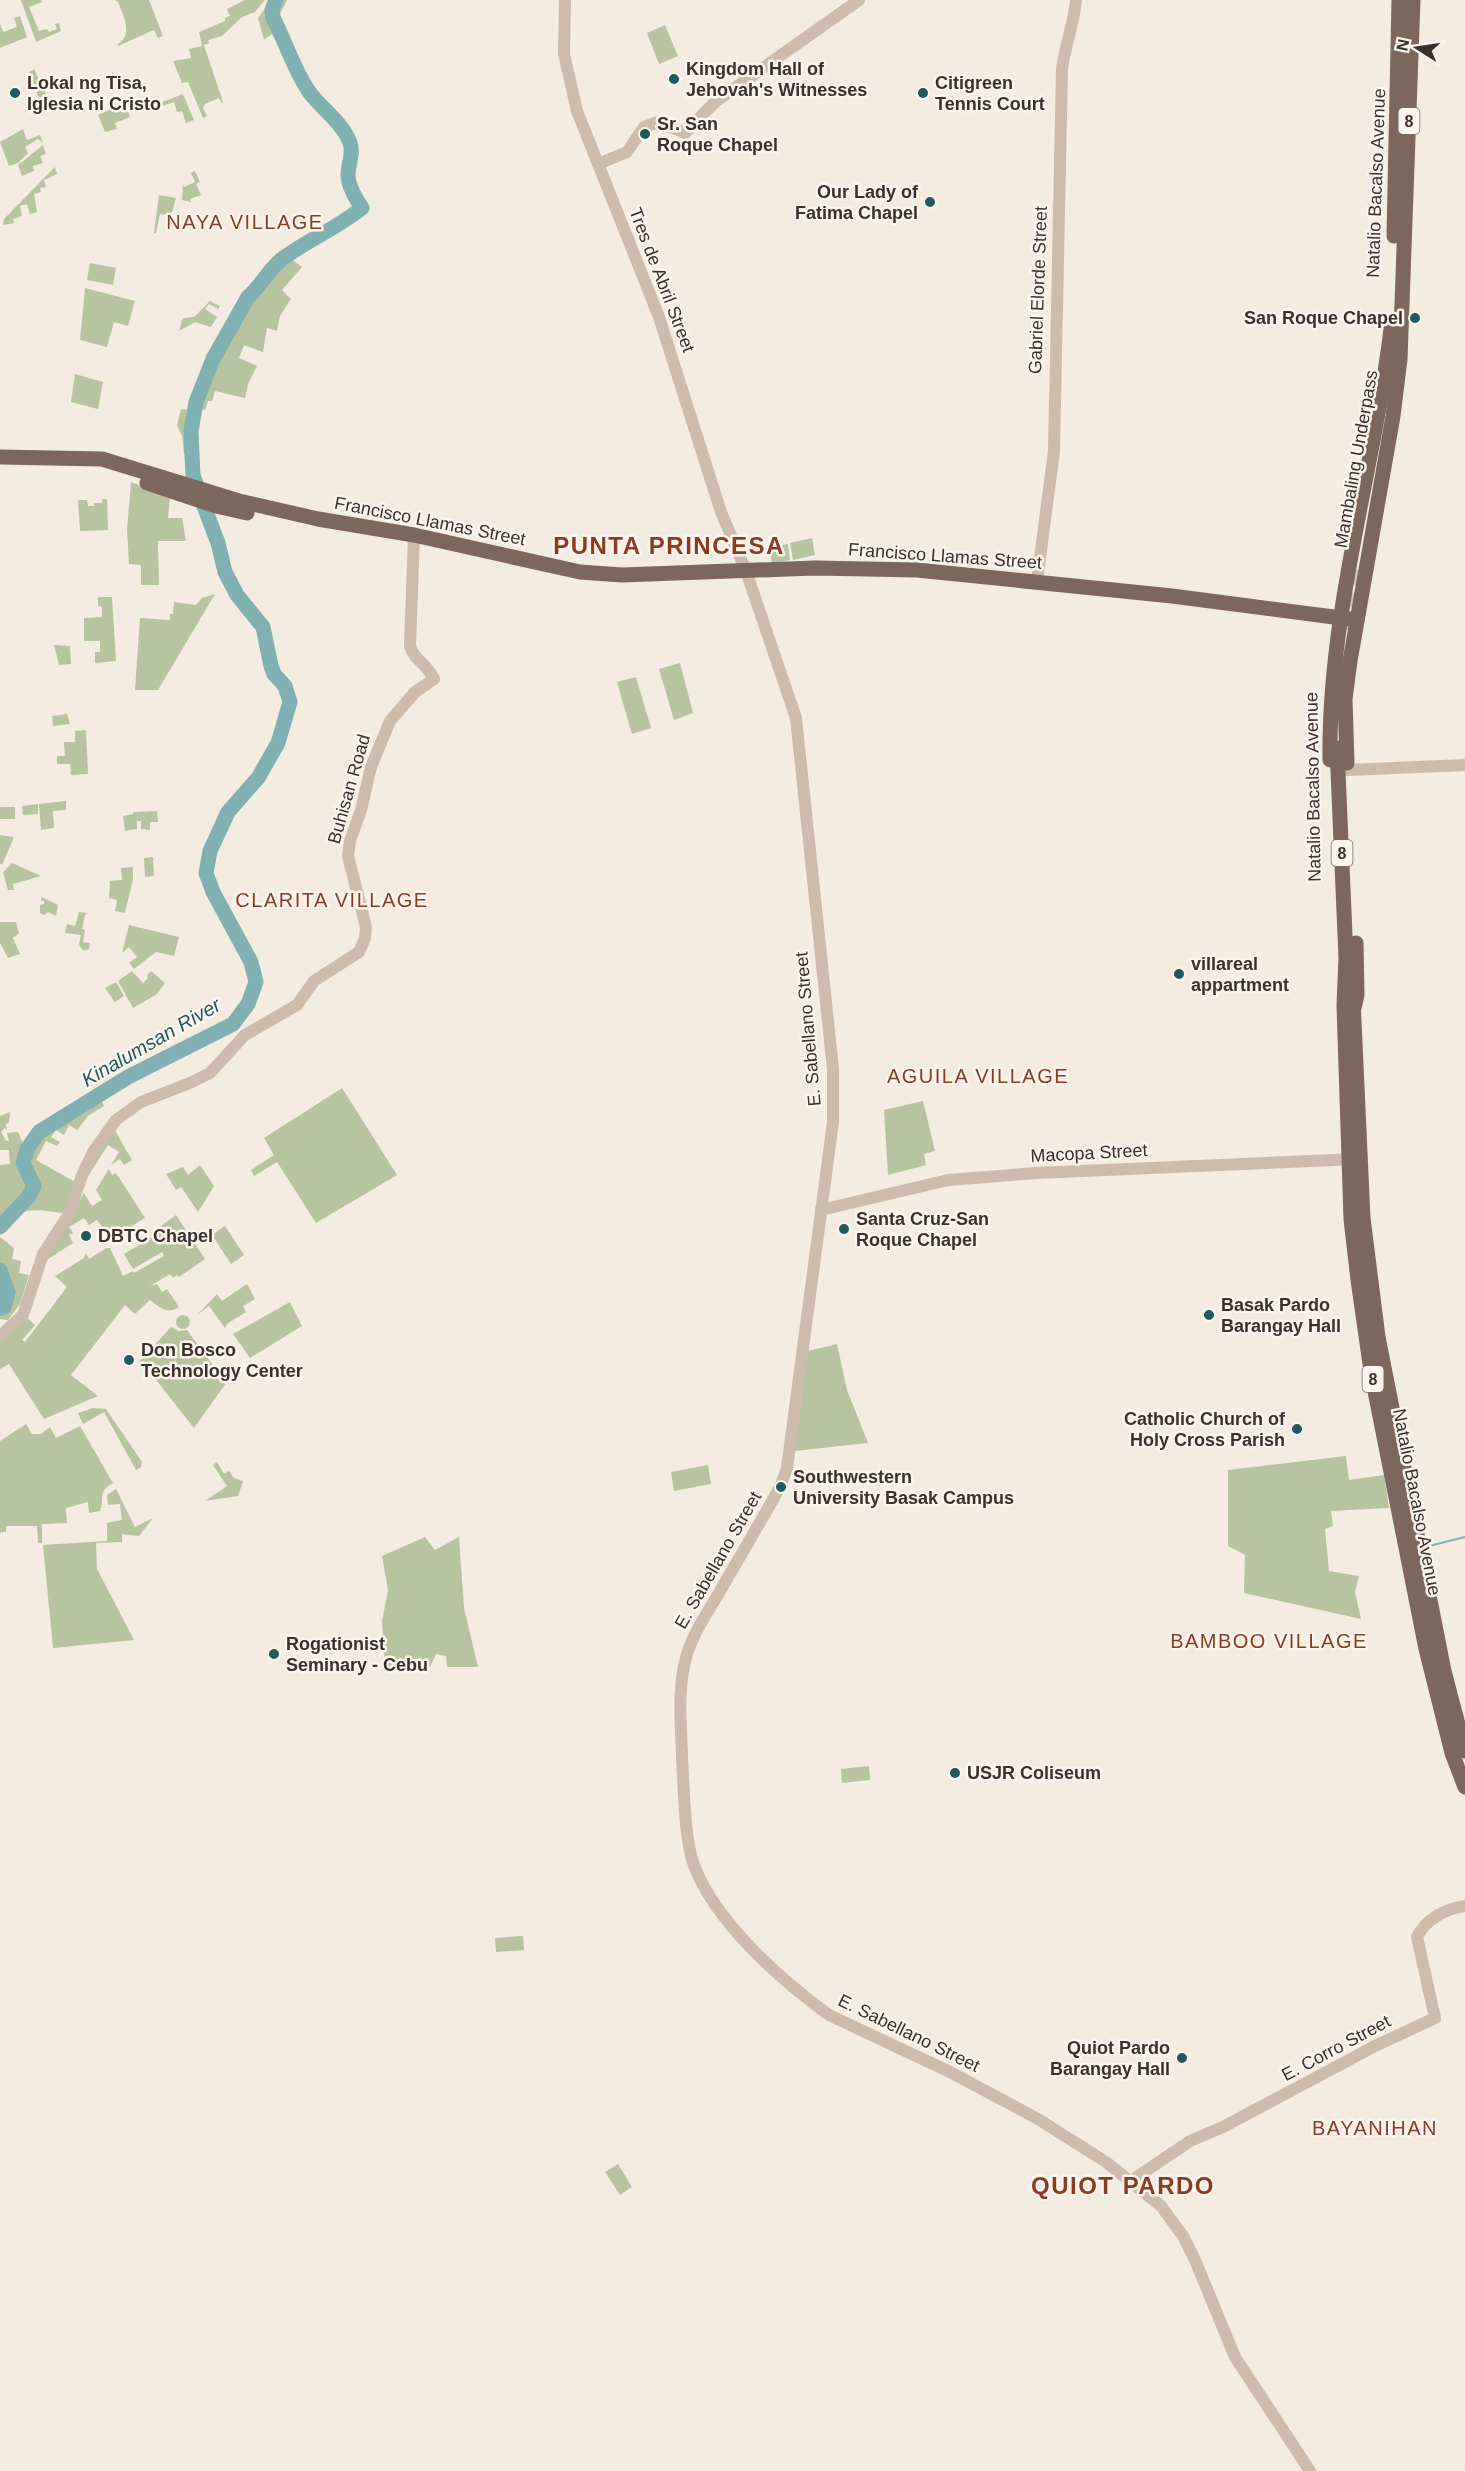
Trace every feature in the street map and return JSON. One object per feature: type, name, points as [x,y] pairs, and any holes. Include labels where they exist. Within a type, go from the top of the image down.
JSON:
[{"type":"main road","name":"Natalio Bacalso Avenue","points":[[1349,1006],[1357,982],[1345,699],[1396,395],[1406,4]]},
{"type":"main road","name":"Natalio Bacalso Avenue","points":[[1393,356],[1397,322]]},
{"type":"main road","name":"Natalio Bacalso Avenue","points":[[1349,1006],[1337,958],[1329,725],[1331,680],[1384,375],[1397,322]]},
{"type":"main road","name":"Mambaling Underpass","points":[[1357,568],[1389,396],[1393,356]]},
{"type":"main road","name":"Francisco Llamas Street","points":[[0,457],[102,459],[218,501],[414,535],[580,572],[622,575],[872,568],[950,572],[1172,596],[1357,620]]},
{"type":"main road","name":"Natalio Bacalso Avenue","points":[[1337,748],[1355,1159],[1387,1415],[1428,1657],[1452,1753],[1465,1787]]},
{"type":"main road","name":"Natalio Bacalso Avenue","points":[[1387,1415],[1444,1671],[1465,1751]]},
{"type":"street","name":"Tres de Abril Street","points":[[565,0],[563,48],[577,111],[659,317],[721,512],[746,571]]},
{"type":"street","points":[[598,164],[627,152],[644,127],[658,122],[685,133],[715,102],[859,0]]},
{"type":"street","name":"Gabriel Elorde Street","points":[[1037,581],[1054,451],[1062,69],[1076,0]]},
{"type":"street","name":"Buhisan Road","points":[[0,1336],[22,1315],[43,1254],[69,1214],[81,1178],[93,1152],[117,1120],[141,1102],[190,1083],[210,1072],[245,1035],[297,1005],[314,981],[359,952],[365,938],[366,927],[348,856],[350,841],[361,810],[371,767],[390,721],[415,692],[434,679],[428,667],[411,655],[414,535]]},
{"type":"street","name":"E. Sabellano Street","points":[[746,571],[793,708],[804,782],[815,913],[833,1070],[831,1146],[787,1468],[780,1487],[701,1622],[687,1653],[681,1708],[684,1794],[693,1863],[704,1887],[722,1915],[751,1946],[813,2004],[829,2015],[944,2069],[1038,2119],[1106,2162],[1161,2206],[1183,2236],[1214,2302],[1235,2357],[1310,2471]]},
{"type":"street","points":[[1347,770],[1465,765]]},
{"type":"street","name":"Macopa Street","points":[[821,1210],[948,1180],[1355,1159]]},
{"type":"street","name":"E. Corro Street","points":[[1131,2181],[1190,2141],[1224,2127],[1375,2046],[1435,2018],[1417,1937],[1420,1930],[1436,1916],[1451,1908],[1465,1906]]},
{"type":"green space","points":[[21,0],[41,0],[42,2],[29,7],[39,31],[47,29],[49,32],[57,29],[55,24],[59,23],[61,31],[36,42]]},
{"type":"green space","points":[[115,0],[149,0],[163,36],[158,38],[154,30],[118,46],[125,35],[126,24],[118,2]]},
{"type":"green space","points":[[245,0],[265,0],[255,12],[242,17],[222,36],[208,40],[209,43],[204,45],[223,102],[219,98],[205,104],[203,108],[207,116],[203,118],[188,82],[182,83],[173,61],[191,58],[189,49],[202,46],[199,32],[225,21],[225,18],[230,16],[227,9]]},
{"type":"green space","points":[[271,0],[287,0],[280,14],[307,77],[319,93],[311,101],[292,68],[295,66],[288,49],[283,51],[272,34],[264,40],[258,18]]},
{"type":"green space","points":[[20,16],[27,37],[0,48],[0,24],[3,32],[17,27],[14,18]]},
{"type":"green space","points":[[665,25],[678,56],[659,64],[647,33]]},
{"type":"green space","points":[[34,69],[46,94],[41,97],[38,96],[29,72]]},
{"type":"green space","points":[[183,94],[194,120],[186,123],[182,111],[177,112],[174,102],[162,106],[160,103]]},
{"type":"green space","points":[[120,105],[126,106],[130,117],[115,123],[117,129],[105,132],[98,115]]},
{"type":"green space","points":[[23,129],[27,140],[40,135],[43,143],[38,139],[25,147],[28,153],[18,163],[9,166],[0,142]]},
{"type":"green space","points":[[43,145],[46,154],[40,156],[43,163],[33,166],[34,171],[22,176],[18,165]]},
{"type":"green space","points":[[55,167],[57,174],[44,180],[46,187],[40,188],[41,192],[34,194],[37,212],[30,214],[27,204],[20,206],[22,216],[13,219],[14,223],[3,225],[4,219]]},
{"type":"green space","points":[[195,171],[200,182],[196,184],[201,195],[190,199],[191,202],[182,200],[183,184],[184,187],[195,182],[191,173]]},
{"type":"green space","points":[[159,195],[176,198],[171,216],[160,214],[156,233],[154,233]]},
{"type":"green space","points":[[294,247],[298,253],[291,259],[302,267],[282,290],[291,299],[280,316],[277,331],[267,328],[263,352],[244,345],[239,358],[257,366],[248,384],[245,398],[215,391],[212,401],[208,401],[205,410],[201,410],[196,442],[197,465],[205,485],[192,481],[191,458],[184,454],[182,436],[177,425],[181,409],[190,410],[219,342],[216,340],[231,318],[235,319],[248,297],[260,286],[261,277],[274,258]]},
{"type":"green space","points":[[90,263],[116,268],[113,285],[87,280]]},
{"type":"green space","points":[[85,288],[135,301],[128,326],[114,322],[107,347],[80,340]]},
{"type":"green space","points":[[210,301],[220,306],[218,309],[209,304],[205,309],[217,317],[211,327],[195,322],[179,331],[183,318],[194,317]]},
{"type":"green space","points":[[75,374],[103,382],[98,409],[71,402]]},
{"type":"green space","points":[[131,482],[170,497],[168,518],[182,518],[186,541],[158,541],[159,585],[141,585],[141,565],[129,564],[127,530]]},
{"type":"green space","points":[[102,499],[107,499],[108,530],[80,531],[78,500],[87,500],[88,506],[94,506],[94,503],[102,503]]},
{"type":"green space","points":[[812,538],[815,555],[793,560],[790,543]]},
{"type":"green space","points":[[788,544],[790,560],[772,563],[769,547]]},
{"type":"green space","points":[[215,594],[158,690],[135,690],[140,618],[170,620],[174,602],[196,605],[202,598]]},
{"type":"green space","points":[[98,597],[112,597],[116,661],[95,663],[95,652],[100,652],[100,641],[84,641],[84,618],[102,617],[102,607],[98,606]]},
{"type":"green space","points":[[54,645],[70,646],[71,664],[59,665]]},
{"type":"green space","points":[[680,663],[693,713],[674,720],[659,669]]},
{"type":"green space","points":[[636,677],[651,728],[632,734],[617,682]]},
{"type":"green space","points":[[67,714],[70,724],[53,726],[52,716]]},
{"type":"green space","points":[[86,730],[88,774],[71,775],[70,764],[57,764],[57,756],[65,756],[64,742],[75,742],[75,731]]},
{"type":"green space","points":[[66,801],[66,810],[53,811],[54,828],[41,830],[39,804]]},
{"type":"green space","points":[[38,804],[38,814],[23,815],[22,806]]},
{"type":"green space","points":[[0,807],[15,807],[15,819],[0,819]]},
{"type":"green space","points":[[157,811],[158,822],[150,822],[150,830],[141,829],[141,821],[137,821],[137,829],[125,831],[123,816],[133,814],[133,812]]},
{"type":"green space","points":[[0,835],[14,837],[2,865],[0,863]]},
{"type":"green space","points":[[153,857],[154,876],[145,877],[144,858]]},
{"type":"green space","points":[[12,863],[41,876],[13,884],[14,890],[8,890],[3,872]]},
{"type":"green space","points":[[133,867],[133,879],[125,913],[115,911],[117,900],[109,898],[110,881],[122,880],[121,868]]},
{"type":"green space","points":[[42,897],[58,905],[56,916],[48,912],[44,915],[40,913],[40,905],[44,904],[44,901],[41,901]]},
{"type":"green space","points":[[79,912],[88,913],[85,915],[82,929],[85,930],[83,942],[90,943],[89,949],[83,951],[79,944],[81,935],[65,933],[67,924],[75,926]]},
{"type":"green space","points":[[0,922],[16,922],[19,933],[13,938],[20,954],[8,958],[0,943]]},
{"type":"green space","points":[[129,925],[179,937],[174,956],[156,952],[134,969],[129,963],[137,957],[129,947],[122,953]]},
{"type":"green space","points":[[132,971],[143,983],[151,971],[165,983],[157,994],[133,1008],[118,981]]},
{"type":"green space","points":[[116,982],[124,996],[115,1002],[105,988]]},
{"type":"green space","points":[[342,1088],[397,1175],[316,1223],[277,1162],[254,1176],[251,1170],[274,1155],[264,1138]]},
{"type":"green space","points":[[98,1094],[104,1106],[88,1116],[77,1130],[69,1125],[64,1135],[56,1130],[51,1137],[60,1142],[57,1146],[46,1141],[36,1160],[77,1183],[63,1213],[35,1210],[20,1213],[6,1224],[0,1233],[0,1165],[10,1164],[9,1150],[0,1150],[0,1116],[10,1112],[9,1123],[6,1124],[7,1131],[5,1128],[1,1132],[6,1141],[9,1141],[7,1133],[18,1132],[25,1148],[39,1132]]},
{"type":"green space","points":[[923,1101],[935,1151],[924,1154],[926,1165],[888,1175],[884,1110]]},
{"type":"green space","points":[[114,1129],[132,1160],[124,1165],[120,1159],[111,1165],[119,1152],[108,1145],[88,1176],[97,1155]]},
{"type":"green space","points":[[200,1165],[214,1186],[198,1212],[181,1187],[176,1190],[166,1174],[183,1167],[188,1175]]},
{"type":"green space","points":[[109,1169],[112,1175],[116,1173],[145,1218],[111,1239],[97,1220],[89,1225],[84,1218],[69,1227],[73,1233],[69,1235],[73,1243],[45,1261],[84,1193],[92,1206],[102,1200],[96,1190]]},
{"type":"green space","points":[[176,1215],[205,1259],[179,1277],[177,1275],[173,1278],[170,1274],[150,1286],[157,1284],[162,1292],[167,1289],[179,1307],[167,1310],[150,1300],[135,1314],[125,1305],[71,1375],[98,1396],[44,1419],[9,1364],[0,1369],[0,1341],[26,1317],[35,1325],[22,1340],[25,1342],[67,1287],[55,1276],[84,1258],[86,1253],[89,1259],[106,1248],[110,1248],[123,1276],[133,1271],[134,1273],[164,1256],[162,1252],[133,1269],[124,1254],[152,1237],[151,1233]]},
{"type":"green space","points":[[225,1226],[244,1255],[231,1264],[212,1235]]},
{"type":"green space","points":[[0,1237],[14,1248],[12,1259],[21,1261],[19,1273],[29,1275],[20,1304],[8,1320],[0,1319]]},
{"type":"green space","points":[[247,1284],[255,1299],[243,1306],[246,1312],[227,1324],[225,1328],[209,1306],[197,1315],[217,1294],[222,1301]]},
{"type":"green space","points":[[290,1302],[302,1326],[250,1358],[233,1334]]},
{"type":"green space","points":[[183,1315],[188,1317],[190,1322],[188,1327],[183,1329],[178,1327],[176,1322],[178,1317]]},
{"type":"green space","points":[[171,1327],[179,1331],[187,1330],[226,1383],[194,1428],[145,1366],[143,1367],[139,1362]]},
{"type":"green space","points":[[837,1344],[847,1390],[868,1443],[794,1451],[808,1351]]},
{"type":"green space","points":[[93,1408],[106,1409],[142,1462],[141,1467],[136,1470],[104,1412],[83,1424],[78,1413]]},
{"type":"green space","points":[[26,1424],[32,1434],[41,1434],[50,1427],[56,1438],[80,1426],[113,1483],[103,1492],[100,1511],[89,1513],[88,1502],[66,1508],[67,1523],[42,1524],[42,1543],[38,1543],[37,1526],[6,1526],[6,1532],[1,1532],[0,1535],[0,1441]]},
{"type":"green space","points":[[1346,1456],[1349,1480],[1384,1475],[1389,1508],[1331,1511],[1333,1526],[1325,1529],[1329,1571],[1359,1576],[1355,1592],[1361,1619],[1244,1593],[1245,1555],[1228,1546],[1228,1470]]},
{"type":"green space","points":[[217,1462],[224,1474],[229,1471],[234,1478],[243,1481],[238,1496],[205,1501],[227,1486],[213,1465]]},
{"type":"green space","points":[[708,1465],[711,1484],[674,1491],[671,1472]]},
{"type":"green space","points":[[116,1489],[135,1527],[153,1518],[139,1536],[122,1534],[122,1542],[96,1543],[97,1569],[134,1640],[53,1648],[43,1545],[107,1541],[107,1523],[122,1520],[120,1504],[108,1505],[107,1495]]},
{"type":"green space","points":[[425,1537],[435,1550],[459,1537],[464,1608],[478,1667],[447,1667],[446,1656],[436,1654],[430,1667],[385,1667],[382,1621],[388,1590],[382,1556]]},
{"type":"green space","points":[[869,1766],[870,1780],[842,1783],[841,1769]]},
{"type":"green space","points":[[523,1936],[524,1950],[496,1952],[495,1938]]},
{"type":"green space","points":[[618,2164],[632,2187],[620,2195],[605,2172]]},
{"type":"waterway","name":"Kinalumsan River","points":[[0,1227],[29,1196],[34,1186],[23,1163],[27,1149],[39,1132],[128,1077],[233,1024],[248,1004],[256,982],[251,962],[213,892],[206,873],[210,851],[228,812],[258,778],[278,743],[290,702],[285,686],[274,674],[271,666],[263,627],[237,595],[225,572],[218,543],[193,477],[191,431],[196,402],[213,359],[248,297],[282,259],[362,208],[348,179],[350,143],[342,129],[310,93],[299,75],[273,18],[272,10],[276,0]]},
{"type":"waterway","name":"Kinalumsan River","points":[[0,1270],[8,1292],[4,1307],[0,1308]]},
{"type":"waterway","points":[[1429,1546],[1465,1537]]},
{"type":"tunnel","points":[[1347,630],[1357,568]]},
{"type":"place","name":"Kingdom Hall of Jehovah's Witnesses","points":[[674,79]]},
{"type":"place","name":"Lokal ng Tisa, Iglesia ni Cristo","points":[[15,93]]},
{"type":"place","name":"Citigreen Tennis Court","points":[[923,93]]},
{"type":"place","name":"Sr. San Roque Chapel","points":[[645,134]]},
{"type":"place","name":"Our Lady of Fatima Chapel","points":[[930,202]]},
{"type":"place","name":"San Roque Chapel","points":[[1415,318]]},
{"type":"place","name":"villareal appartment","points":[[1179,974]]},
{"type":"place","name":"Santa Cruz-San Roque Chapel","points":[[844,1229]]},
{"type":"place","name":"DBTC Chapel","points":[[86,1236]]},
{"type":"place","name":"Basak Pardo Barangay Hall","points":[[1209,1315]]},
{"type":"place","name":"Don Bosco Technology Center","points":[[129,1360]]},
{"type":"place","name":"Catholic Church of Holy Cross Parish","points":[[1297,1429]]},
{"type":"place","name":"Southwestern University Basak Campus","points":[[781,1487]]},
{"type":"place","name":"Rogationist Seminary - Cebu","points":[[274,1654]]},
{"type":"place","name":"USJR Coliseum","points":[[955,1773]]},
{"type":"place","name":"Quiot Pardo Barangay Hall","points":[[1182,2058]]},
{"type":"district","name":"NAYA VILLAGE","points":[[245,222]]},
{"type":"district","name":"PUNTA PRINCESA","points":[[669,546]]},
{"type":"district","name":"CLARITA VILLAGE","points":[[332,900]]},
{"type":"district","name":"AGUILA VILLAGE","points":[[978,1076]]},
{"type":"district","name":"BAMBOO VILLAGE","points":[[1269,1641]]},
{"type":"district","name":"BAYANIHAN","points":[[1375,2128]]},
{"type":"district","name":"QUIOT PARDO","points":[[1123,2186]]}]
